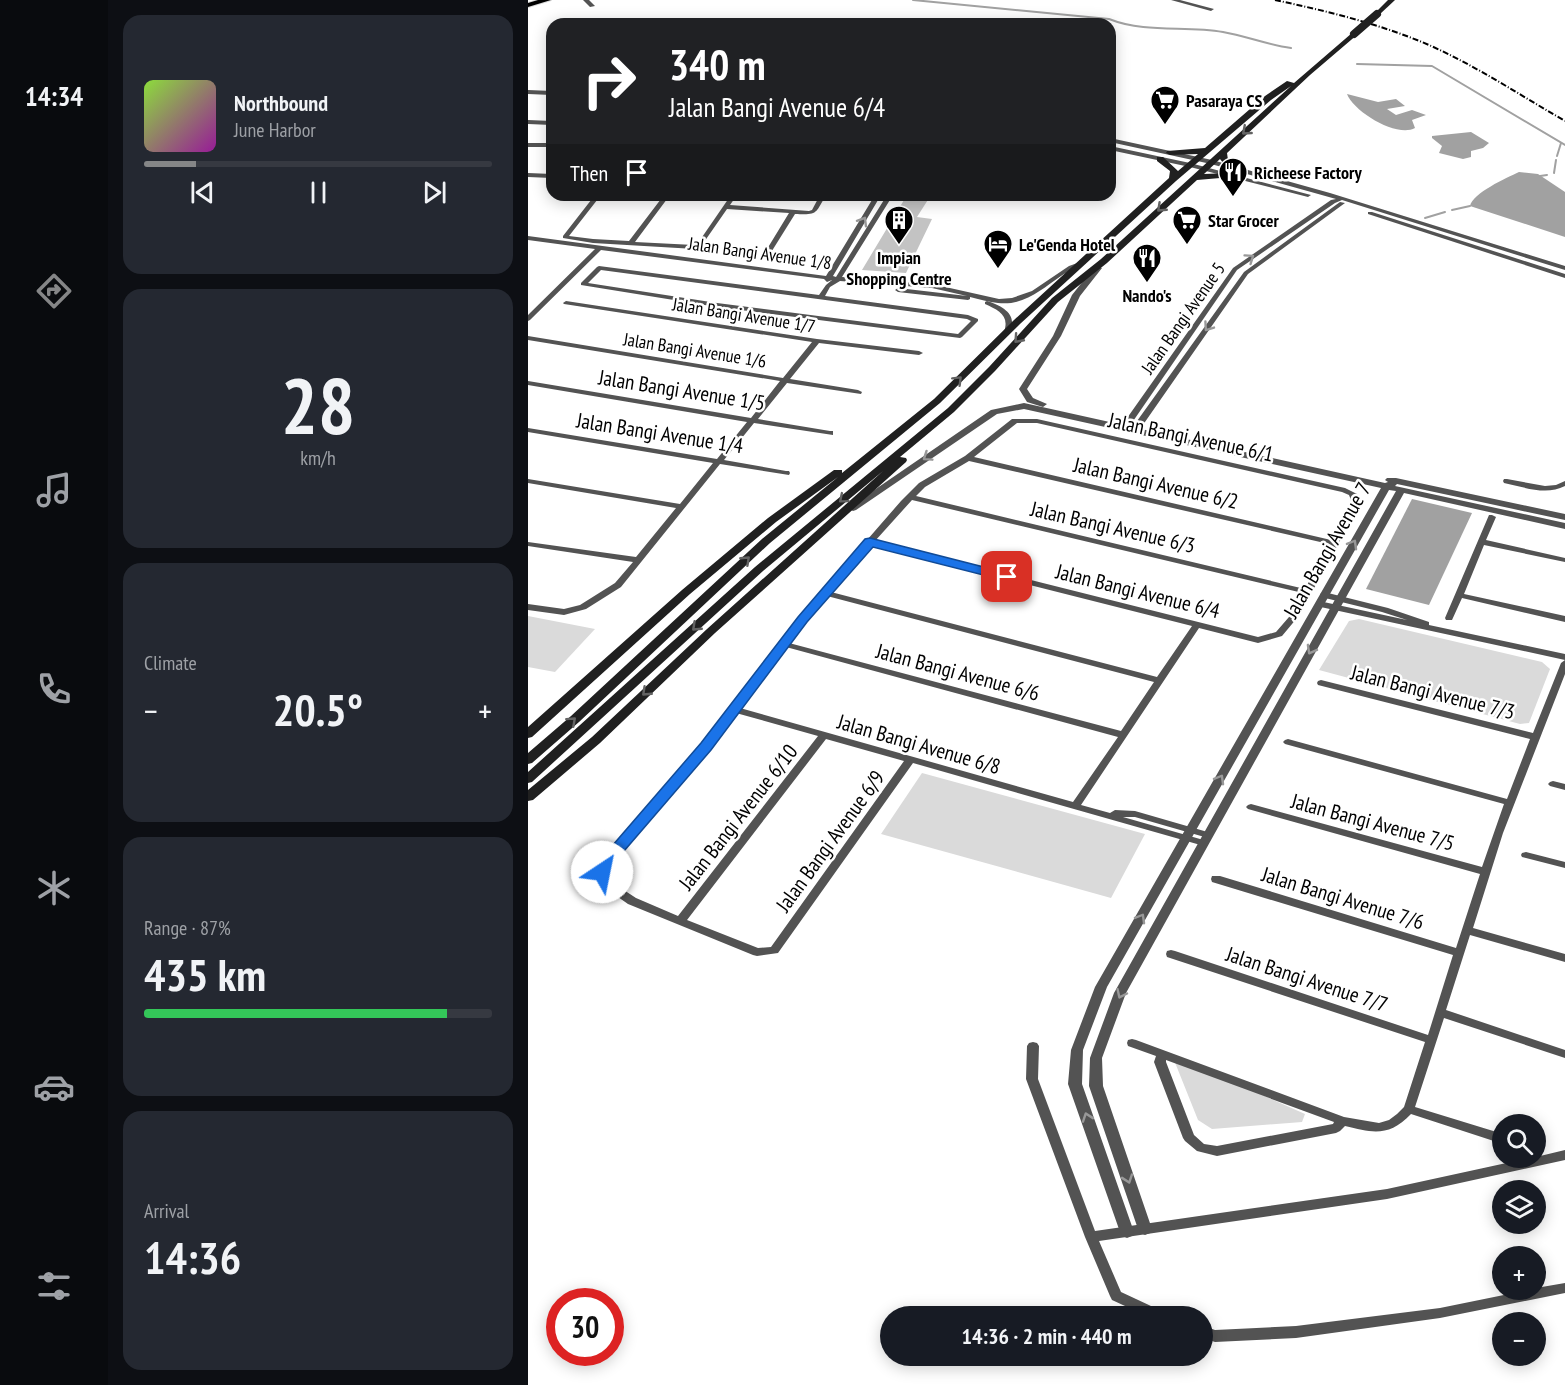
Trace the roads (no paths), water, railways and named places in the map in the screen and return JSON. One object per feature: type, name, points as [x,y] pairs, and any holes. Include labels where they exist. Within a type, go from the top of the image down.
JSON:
[{"type":"main road","points":[[528,5],[546,0]]},
{"type":"main road","points":[[528,797],[596,740],[711,631],[891,470],[992,369],[1055,300],[1104,261],[1307,73],[1392,0]]},
{"type":"main road","points":[[528,760],[576,719],[766,541],[937,401],[1007,332],[1173,178],[1268,98],[1307,73]]},
{"type":"main road","points":[[1170,153],[1207,149]]},
{"type":"main road","points":[[1190,181],[1230,171],[1224,160],[1224,151]]},
{"type":"main road","points":[[1160,159],[1174,170],[1173,178]]},
{"type":"main road","points":[[528,734],[686,592],[772,520],[937,401]]},
{"type":"main road","points":[[528,779],[759,569],[951,410]]},
{"type":"street","points":[[586,0],[592,6]]},
{"type":"street","points":[[1174,0],[1211,9]]},
{"type":"street","points":[[546,93],[531,92],[528,99],[546,99]]},
{"type":"street","points":[[528,122],[546,123]]},
{"type":"street","points":[[1116,141],[1170,153],[1193,162]]},
{"type":"street","points":[[528,145],[546,145]]},
{"type":"street","points":[[1116,149],[1160,159],[1208,165],[1337,203],[1426,224],[1565,268]]},
{"type":"street","points":[[1230,171],[1328,194],[1418,229],[1565,276]]},
{"type":"street","points":[[528,175],[546,176]]},
{"type":"street","points":[[1328,194],[1337,203]]},
{"type":"street","points":[[1315,196],[1323,207]]},
{"type":"street","points":[[593,201],[565,237],[686,248],[700,244],[730,201]]},
{"type":"street","points":[[631,243],[662,201]]},
{"type":"street","points":[[726,207],[793,212],[814,211],[820,201]]},
{"type":"street","points":[[831,282],[875,201]]},
{"type":"street","points":[[820,298],[886,201]]},
{"type":"street","name":"Jalan Bangi Avenue 5","points":[[1126,425],[1235,269],[1323,207],[1337,203]]},
{"type":"street","name":"Jalan Bangi Avenue 5","points":[[1137,427],[1246,273],[1337,203]]},
{"type":"street","points":[[767,254],[793,212]]},
{"type":"street","points":[[1418,229],[1426,224]]},
{"type":"street","name":"Jalan Bangi Avenue 1/8","points":[[528,238],[598,250],[974,300],[999,308],[1005,313],[1011,322],[1007,332]]},
{"type":"street","name":"Jalan Bangi Avenue 1/8","points":[[528,243],[598,250]]},
{"type":"street","points":[[528,319],[598,250]]},
{"type":"street","points":[[1104,261],[1076,295],[1057,336],[1023,389],[1030,400],[1126,425]]},
{"type":"street","name":"Jalan Bangi Avenue 1/8","points":[[831,282],[931,286],[1010,302],[1028,297],[1071,266],[1084,263]]},
{"type":"street","name":"Jalan Bangi Avenue 1/8","points":[[599,268],[820,298],[976,320],[960,336],[728,307],[583,284],[599,268]]},
{"type":"street","name":"Jalan Bangi Avenue 1/7","points":[[566,303],[817,341],[919,353]]},
{"type":"street","name":"Jalan Bangi Avenue 1/6","points":[[528,338],[858,392]]},
{"type":"street","points":[[528,607],[564,612],[584,607],[618,585],[817,341]]},
{"type":"street","name":"Jalan Bangi Avenue 1/5","points":[[528,383],[830,433]]},
{"type":"street","points":[[836,521],[1001,409],[1014,406],[1034,407],[1137,427],[1565,526]]},
{"type":"street","name":"Jalan Bangi Avenue 6/1","points":[[968,458],[1015,422],[1026,420],[1346,490],[1353,494],[1355,500],[1335,543]]},
{"type":"street","points":[[1137,427],[1386,487]]},
{"type":"street","name":"Jalan Bangi Avenue 1/4","points":[[528,430],[786,472]]},
{"type":"street","points":[[680,921],[632,901],[612,888],[602,880],[605,863],[706,746],[732,709],[825,593],[910,497],[922,485],[968,458]]},
{"type":"street","name":"Jalan Bangi Avenue 6/2","points":[[968,458],[1335,543]]},
{"type":"street","points":[[528,481],[683,507]]},
{"type":"street","points":[[1507,481],[1546,488],[1559,488],[1565,483]]},
{"type":"street","points":[[1398,486],[1565,518]]},
{"type":"street","name":"Jalan Bangi Avenue 7","points":[[1127,1232],[1075,1084],[1077,1050],[1101,987],[1386,487],[1398,486]]},
{"type":"street","name":"Jalan Bangi Avenue 7","points":[[1145,1229],[1096,1086],[1096,1058],[1120,993],[1338,604],[1398,486]]},
{"type":"street","name":"Jalan Bangi Avenue 6/3","points":[[910,497],[1308,592]]},
{"type":"street","points":[[1449,618],[1492,517]]},
{"type":"street","name":"Jalan Bangi Avenue 6/4","points":[[870,542],[1258,640],[1284,630],[1308,592]]},
{"type":"street","points":[[1483,542],[1565,560]]},
{"type":"street","points":[[1308,592],[1335,543]]},
{"type":"street","points":[[528,544],[639,560]]},
{"type":"street","points":[[825,593],[1160,681]]},
{"type":"street","points":[[1459,595],[1565,619]]},
{"type":"street","points":[[1322,600],[1437,629],[1565,657]]},
{"type":"street","points":[[1075,807],[1197,625]]},
{"type":"street","name":"Jalan Bangi Avenue 6/6","points":[[784,644],[1123,735]]},
{"type":"street","points":[[1132,1043],[1343,1121],[1379,1129],[1396,1124],[1409,1109],[1486,872],[1535,737],[1565,663]]},
{"type":"street","name":"Jalan Bangi Avenue 7/3","points":[[1321,682],[1535,737]]},
{"type":"street","name":"Jalan Bangi Avenue 6/8","points":[[732,709],[1075,807],[1206,839]]},
{"type":"street","name":"Jalan Bangi Avenue 6/10","points":[[680,921],[824,735]]},
{"type":"street","points":[[1288,742],[1511,802]]},
{"type":"street","name":"Jalan Bangi Avenue 6/9","points":[[680,921],[757,952],[774,950],[910,760]]},
{"type":"street","points":[[1553,784],[1565,787]]},
{"type":"street","name":"Jalan Bangi Avenue 7/5","points":[[1251,807],[1486,872]]},
{"type":"street","points":[[1526,855],[1565,866]]},
{"type":"street","name":"Jalan Bangi Avenue 7/6","points":[[1216,879],[1459,953]]},
{"type":"street","points":[[1467,930],[1565,958]]},
{"type":"street","points":[[1130,937],[1149,943]]},
{"type":"street","name":"Jalan Bangi Avenue 7/7","points":[[1171,954],[1431,1040]]},
{"type":"street","points":[[1440,1012],[1565,1054]]},
{"type":"street","points":[[1033,1046],[1032,1079],[1091,1237],[1116,1296],[1138,1306]]},
{"type":"street","points":[[1162,1055],[1160,1062],[1189,1138],[1201,1148],[1217,1151],[1325,1131],[1336,1128],[1343,1121]]},
{"type":"street","points":[[1409,1109],[1492,1135]]},
{"type":"street","points":[[1091,1237],[1387,1194],[1565,1155]]},
{"type":"street","points":[[1213,1335],[1296,1332],[1440,1313],[1565,1288]]},
{"type":"waterway","points":[[913,0],[1099,18]]},
{"type":"waterway","points":[[1116,22],[1152,28],[1209,30],[1291,48]]},
{"type":"waterway","points":[[1357,64],[1432,66],[1565,145]]},
{"type":"waterway","points":[[1557,156],[1561,143]]},
{"type":"waterway","points":[[1554,173],[1556,160]]},
{"type":"waterway","points":[[1540,176],[1547,175]]},
{"type":"waterway","points":[[1452,210],[1470,206]]},
{"type":"waterway","points":[[1425,218],[1445,212]]},
{"type":"railway","points":[[1275,0],[1353,19],[1429,45],[1481,71],[1565,121]]},
{"type":"place","name":"Pasaraya CS","points":[[1165,126]]},
{"type":"place","name":"Richeese Factory","points":[[1233,198]]},
{"type":"place","name":"Impian Shopping Centre","points":[[899,246]]},
{"type":"place","name":"Star Grocer","points":[[1187,246]]},
{"type":"place","name":"Le'Genda Hotel","points":[[998,270]]},
{"type":"place","name":"Nando's","points":[[1147,284]]}]
